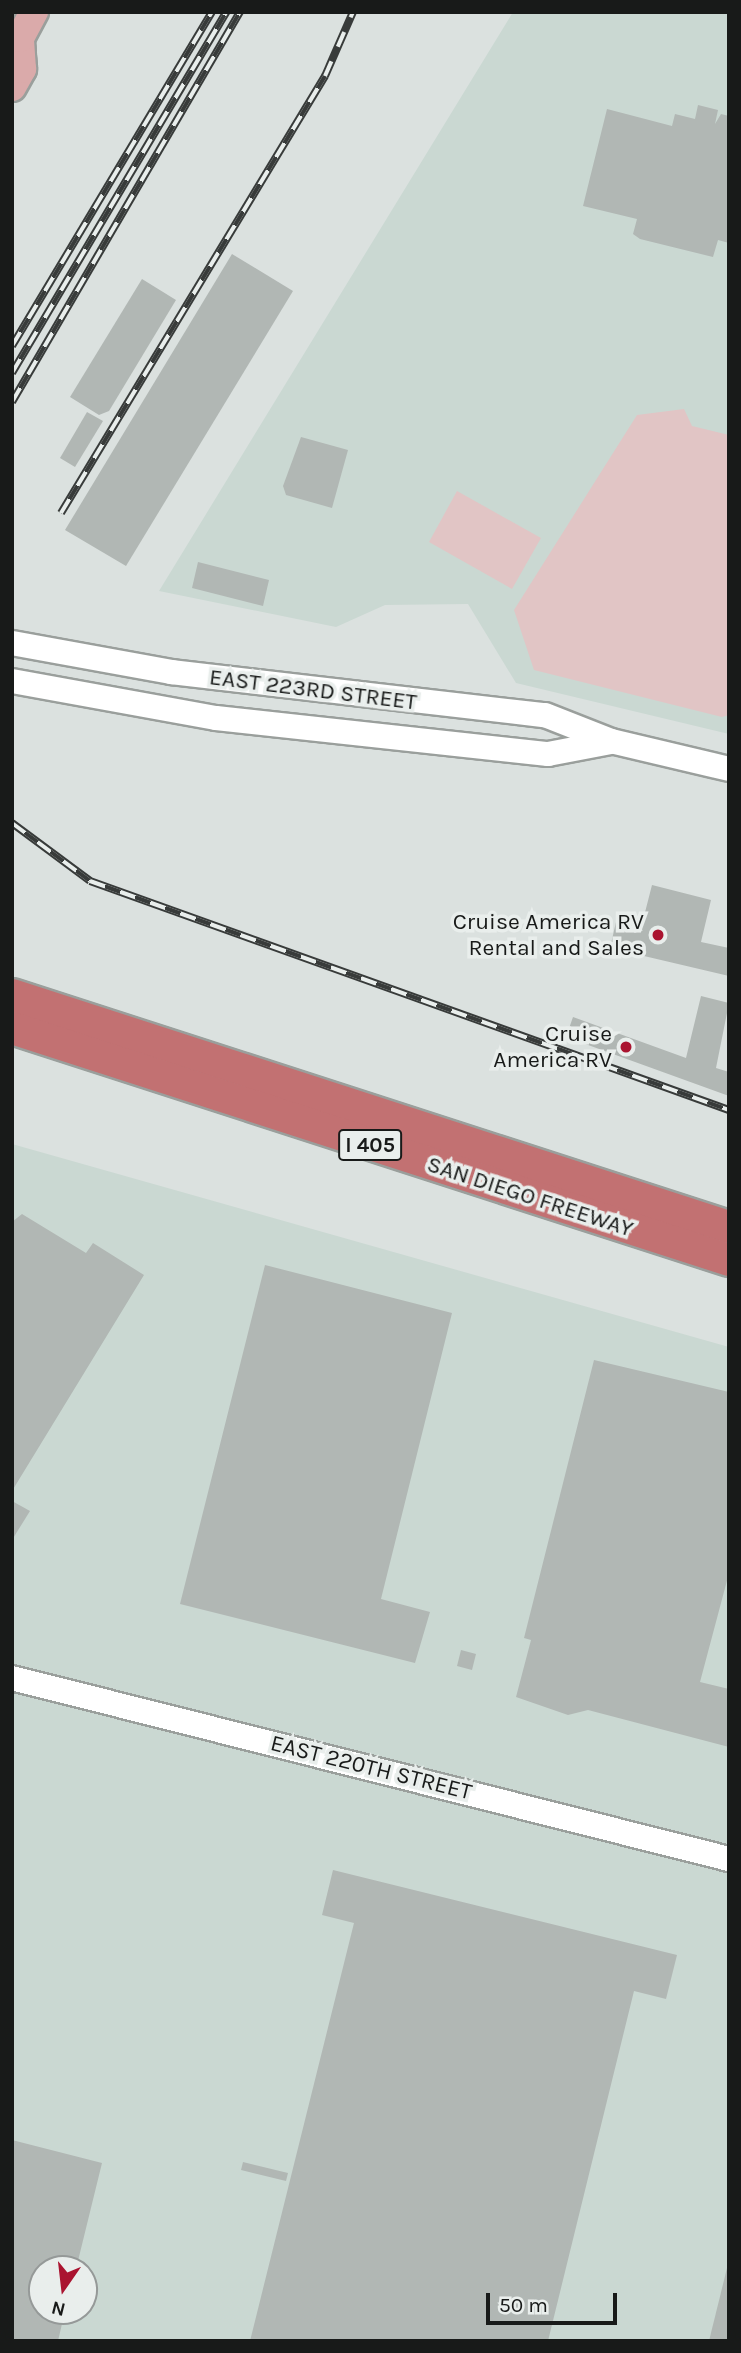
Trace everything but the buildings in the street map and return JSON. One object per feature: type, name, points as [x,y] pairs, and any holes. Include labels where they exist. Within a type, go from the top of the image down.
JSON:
[{"type":"highway","name":"I 405","points":[[12,975],[729,1206]]},
{"type":"highway","points":[[12,995],[729,1227]]},
{"type":"highway","points":[[12,1008],[729,1240]]},
{"type":"highway","name":"SAN DIEGO FREEWAY","points":[[12,1028],[729,1260]]},
{"type":"main road","points":[[12,87],[22,69],[16,40],[34,12]]},
{"type":"main road","name":"EAST 223RD STREET","points":[[24,646],[172,672],[545,715],[611,741],[729,769]]},
{"type":"main road","name":"EAST 223RD STREET","points":[[21,682],[216,719],[548,754],[611,741]]},
{"type":"main road","name":"EAST 220TH STREET","points":[[12,1678],[729,1859]]},
{"type":"shaded area","points":[[513,12],[729,12],[729,734],[516,683],[468,604],[385,605],[336,627],[159,591]]},
{"type":"shaded area","points":[[684,409],[692,426],[729,435],[729,715],[722,717],[534,670],[514,610],[637,415]]},
{"type":"shaded area","points":[[457,491],[541,538],[512,589],[429,542]]},
{"type":"shaded area","points":[[12,1144],[729,1347],[729,2341],[12,2341]]},
{"type":"railway","points":[[12,346],[212,12]]},
{"type":"railway","points":[[12,373],[226,12]]},
{"type":"railway","points":[[12,402],[240,12]]},
{"type":"railway","points":[[61,513],[325,76],[353,12]]},
{"type":"railway","points":[[12,823],[90,881],[729,1110]]},
{"type":"place","name":"Cruise America RV Rental and Sales","points":[[658,935]]},
{"type":"place","name":"Cruise America RV","points":[[626,1047]]}]
